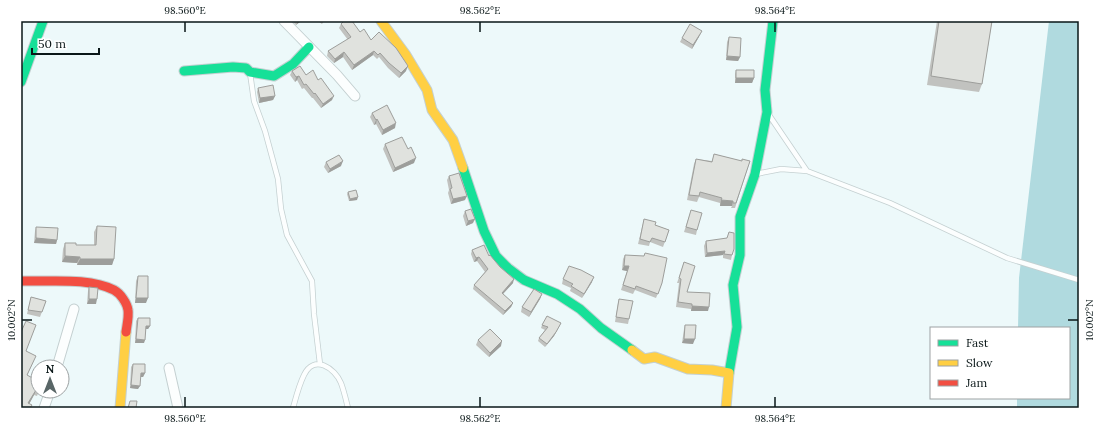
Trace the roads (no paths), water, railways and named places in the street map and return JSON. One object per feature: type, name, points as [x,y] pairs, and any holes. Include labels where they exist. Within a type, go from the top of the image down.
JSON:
[{"type":"street","points":[[21,82],[43,21]]},
{"type":"street","points":[[284,21],[337,75],[355,96]]},
{"type":"street","points":[[381,21],[406,55],[426,90],[432,110],[453,140],[484,230],[496,256],[508,268],[524,280],[556,294],[580,309],[601,328],[644,359],[656,357],[688,369],[712,370],[729,373]]},
{"type":"street","points":[[726,408],[729,373],[737,327],[733,285],[740,255],[740,216],[755,174],[766,112],[765,90],[773,21]]},
{"type":"street","points":[[184,71],[233,67],[246,68],[250,72],[274,76],[293,64],[309,47]]},
{"type":"street","points":[[21,281],[93,283],[114,290],[125,300],[128,310],[120,408]]},
{"type":"street","points":[[59,359],[74,309]]},
{"type":"street","points":[[169,368],[178,408]]},
{"type":"lane","points":[[250,72],[254,101],[265,131],[278,179],[281,209],[287,235],[312,281],[320,364]]},
{"type":"lane","points":[[766,112],[807,171]]},
{"type":"lane","points":[[755,174],[781,169],[807,171],[890,203],[1007,258],[1079,280]]},
{"type":"lane","points":[[293,408],[304,374],[309,368],[320,364],[326,366],[341,382],[348,408]]},
{"type":"water","points":[[1049,21],[1079,21],[1079,408],[1017,408],[1017,399],[1070,399],[1070,327],[1018,327],[1019,278]]}]
